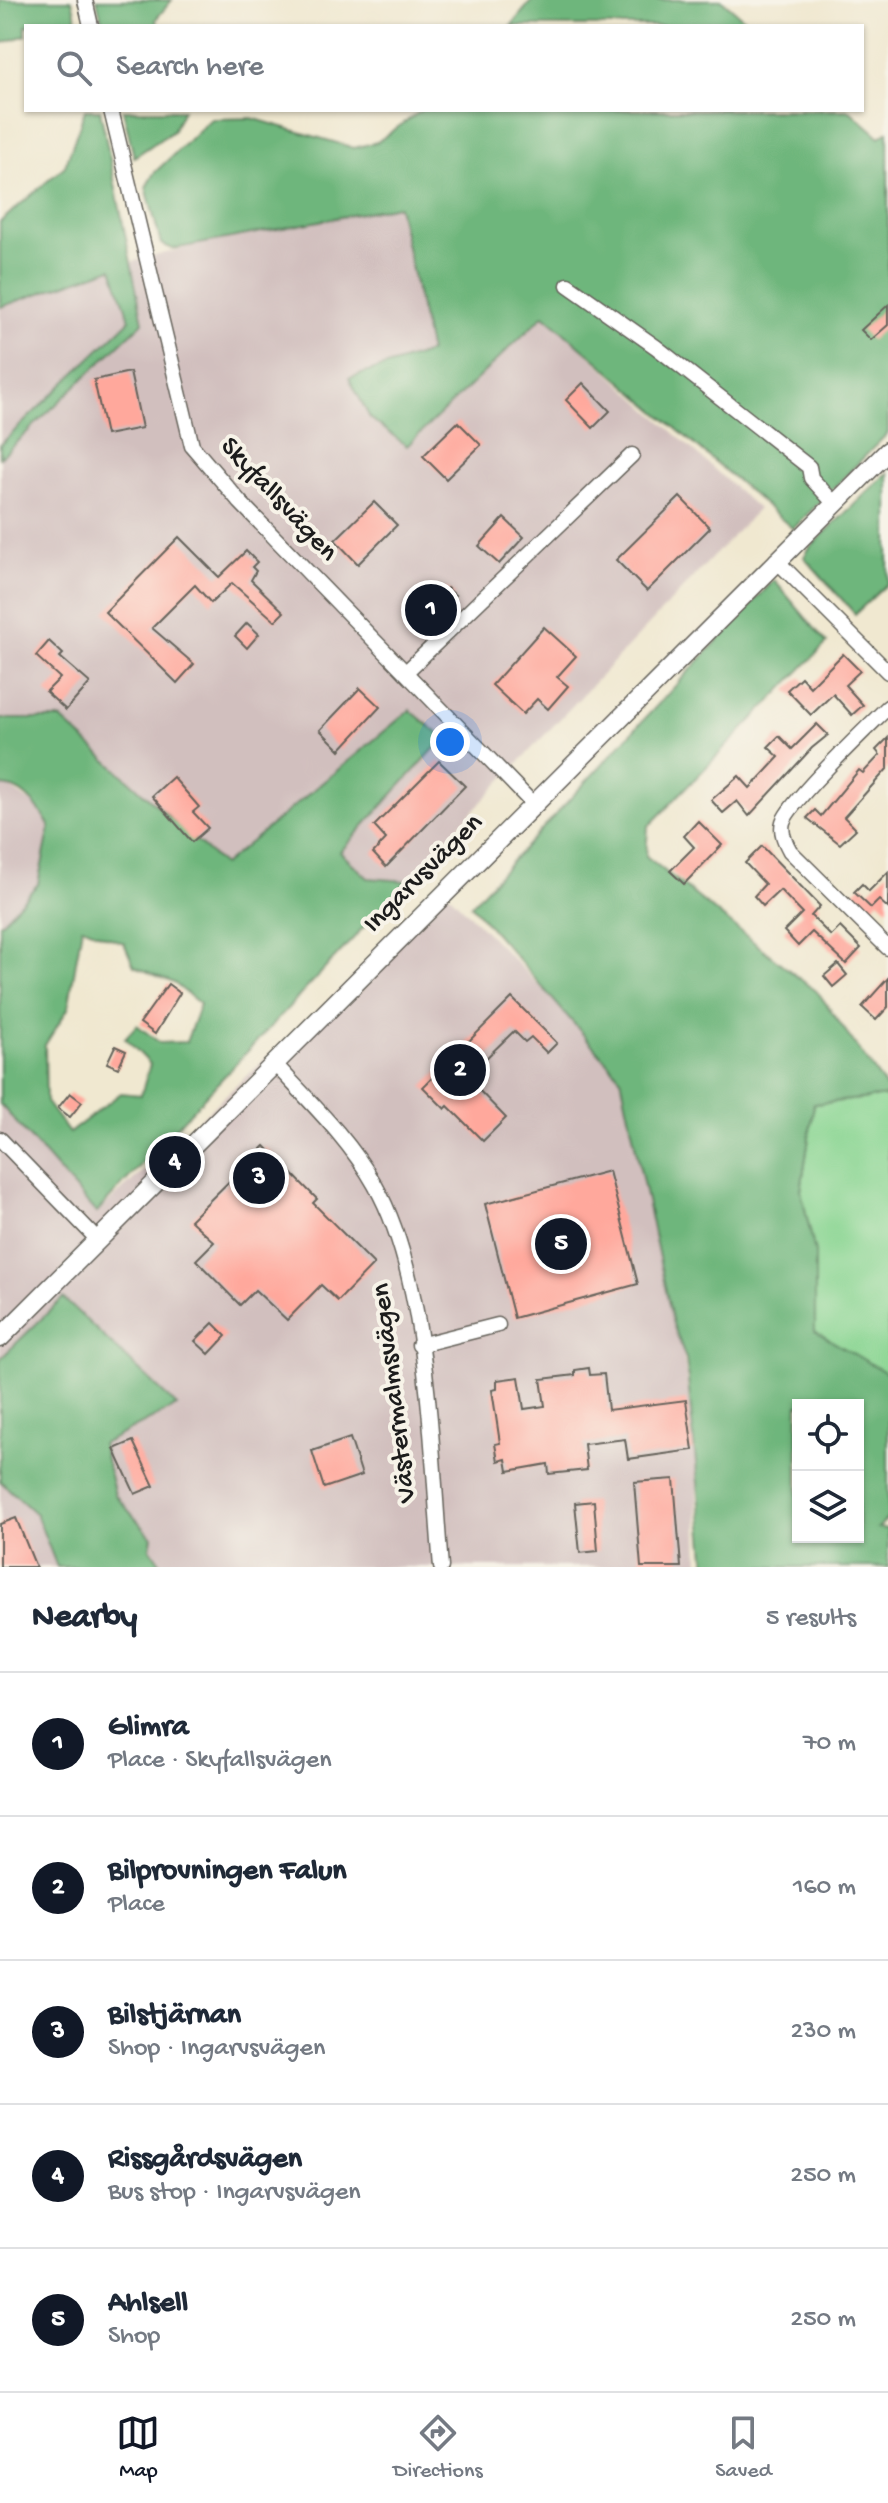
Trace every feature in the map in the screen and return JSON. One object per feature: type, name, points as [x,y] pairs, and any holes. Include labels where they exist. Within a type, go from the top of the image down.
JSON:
[{"type":"street","points":[[85,0],[91,24]]},
{"type":"street","name":"Skyfallsvägen","points":[[111,112],[192,446],[240,502],[533,804]]},
{"type":"street","points":[[568,285],[656,347],[809,467],[811,478],[834,503]]},
{"type":"street","name":"Ingarvsvägen","points":[[0,1338],[888,451]]},
{"type":"street","points":[[406,672],[632,455]]},
{"type":"street","points":[[776,560],[888,672]]},
{"type":"street","points":[[888,707],[796,804],[783,823],[782,833],[790,851],[888,948]]},
{"type":"street","name":"Västermalmsvägen","points":[[274,1063],[349,1145],[377,1187],[407,1271],[419,1345],[441,1567]]},
{"type":"street","points":[[0,1139],[98,1240]]},
{"type":"street","points":[[419,1345],[498,1325]]},
{"type":"shaded area","points":[[407,190],[758,509],[407,881],[223,865],[62,719],[0,719],[0,307],[112,267]]},
{"type":"shaded area","points":[[6,785],[39,808],[50,827],[38,884],[0,924],[0,786]]},
{"type":"shaded area","points":[[447,892],[631,1079],[679,1317],[696,1460],[699,1567],[0,1567],[0,1104],[97,1213]]},
{"type":"green space","points":[[0,0],[72,0],[77,21],[67,24],[24,24],[24,36],[0,44]]},
{"type":"green space","points":[[97,0],[172,0],[156,19],[157,24],[103,24]]},
{"type":"green space","points":[[532,0],[722,0],[750,24],[513,24]]},
{"type":"green space","points":[[84,112],[100,112],[143,322],[0,458],[0,445],[130,320],[112,268],[0,307],[0,222],[65,166]]},
{"type":"green space","points":[[123,112],[182,112],[173,131],[134,157]]},
{"type":"green space","points":[[419,112],[851,112],[880,137],[888,131],[888,433],[793,529],[544,315],[407,446],[370,418],[349,378],[430,352],[398,206],[173,249],[161,244],[146,187],[154,173],[211,119],[252,118],[354,148],[377,142]]},
{"type":"green space","points":[[888,472],[888,583],[855,614],[804,557],[810,547]]},
{"type":"green space","points":[[774,580],[827,643],[648,827],[646,856],[819,994],[888,1090],[888,1096],[814,1104],[801,1191],[815,1253],[815,1331],[888,1374],[888,1518],[878,1528],[888,1529],[888,1567],[706,1567],[686,1359],[673,1324],[621,1078],[471,905]]},
{"type":"green space","points":[[410,710],[444,738],[340,852],[368,878],[407,881],[96,1213],[0,1104],[0,924],[38,884],[50,827],[36,806],[23,794],[16,789],[0,786],[0,719],[61,719],[223,865]],"holes":[[[82,927],[124,943],[134,966],[174,983],[200,1004],[186,1042],[160,1043],[137,1025],[125,1038],[150,1064],[141,1095],[121,1093],[69,1133],[46,1102],[45,1045],[68,1009]]]},
{"type":"green space","points":[[888,1096],[888,1374],[815,1332],[815,1253],[801,1191],[814,1104]]},
{"type":"green space","points":[[63,1298],[177,1406],[102,1444],[115,1495],[152,1537],[150,1548],[163,1567],[57,1567],[36,1514],[0,1481],[0,1359]]},
{"type":"building","points":[[888,305],[888,325],[871,340],[861,330]]},
{"type":"building","points":[[130,372],[142,428],[106,435],[94,380]]},
{"type":"building","points":[[583,383],[610,411],[593,428],[566,400]]},
{"type":"building","points":[[458,422],[481,445],[446,479],[423,456]]},
{"type":"building","points":[[680,497],[710,528],[647,591],[616,560]]},
{"type":"building","points":[[374,502],[397,525],[358,564],[335,540]]},
{"type":"building","points":[[504,518],[524,537],[499,564],[479,546]]},
{"type":"building","points":[[179,537],[219,577],[246,551],[257,562],[252,567],[256,571],[251,580],[284,612],[275,621],[232,583],[211,603],[195,585],[152,628],[194,664],[177,683],[105,612]]},
{"type":"building","points":[[447,588],[455,595],[415,632],[408,624]]},
{"type":"building","points":[[247,623],[259,634],[247,648],[235,636]]},
{"type":"building","points":[[544,627],[576,656],[557,677],[568,686],[548,709],[537,699],[523,714],[492,685]]},
{"type":"building","points":[[49,641],[63,654],[60,657],[90,683],[66,710],[46,692],[60,678],[36,656]]},
{"type":"building","points":[[843,654],[860,671],[845,685],[863,705],[852,715],[833,694],[811,715],[787,690],[801,677],[810,687]]},
{"type":"building","points":[[360,688],[380,707],[340,750],[320,730]]},
{"type":"building","points":[[817,724],[828,735],[749,816],[737,801],[723,813],[711,800],[739,776],[750,788],[779,757],[768,747],[779,736],[792,749]]},
{"type":"building","points":[[888,738],[888,768],[844,817],[856,829],[840,844],[807,818],[815,810],[821,816],[859,770],[863,773],[880,755],[876,750]]},
{"type":"building","points":[[439,761],[465,786],[386,867],[373,853],[386,839],[374,826]]},
{"type":"building","points":[[173,777],[199,807],[193,812],[208,828],[192,842],[152,796]]},
{"type":"building","points":[[698,821],[722,845],[684,884],[670,871],[694,847],[684,836]]},
{"type":"building","points":[[762,846],[820,906],[811,916],[831,936],[840,927],[861,948],[846,964],[812,932],[798,946],[784,931],[802,913],[780,890],[763,906],[754,896],[765,884],[745,863]]},
{"type":"building","points":[[888,872],[888,908],[879,900],[871,908],[854,892],[862,884],[869,891]]},
{"type":"building","points":[[838,964],[847,975],[833,987],[824,976]]},
{"type":"building","points":[[888,978],[888,1007],[876,1020],[862,1007]]},
{"type":"building","points":[[168,984],[180,993],[155,1034],[140,1023]]},
{"type":"building","points":[[512,998],[557,1043],[547,1053],[531,1037],[525,1042],[514,1031],[477,1067],[482,1072],[471,1082],[506,1118],[483,1141],[448,1106],[445,1109],[423,1087]]},
{"type":"building","points":[[115,1046],[126,1051],[118,1068],[107,1063]]},
{"type":"building","points":[[70,1093],[82,1102],[70,1117],[58,1108]]},
{"type":"building","points":[[265,1146],[317,1199],[313,1203],[374,1264],[338,1301],[321,1285],[287,1320],[255,1290],[240,1305],[196,1260],[214,1242],[190,1220]]},
{"type":"building","points":[[609,1171],[638,1284],[514,1318],[485,1204]]},
{"type":"building","points":[[213,1323],[226,1336],[209,1354],[195,1341]]},
{"type":"building","points":[[589,1368],[590,1375],[604,1374],[608,1410],[686,1400],[693,1450],[628,1459],[625,1439],[584,1444],[587,1470],[549,1474],[548,1464],[508,1471],[506,1459],[498,1461],[495,1444],[500,1443],[492,1390],[497,1389],[497,1380],[519,1377],[524,1409],[545,1406],[541,1379],[575,1375],[575,1370]]},
{"type":"building","points":[[350,1438],[362,1475],[324,1488],[312,1451]]},
{"type":"building","points":[[133,1441],[154,1486],[135,1494],[114,1449]]},
{"type":"building","points":[[674,1479],[681,1567],[641,1567],[634,1482]]},
{"type":"building","points":[[594,1501],[598,1551],[580,1553],[575,1503]]},
{"type":"building","points":[[16,1518],[36,1567],[0,1567],[0,1524]]},
{"type":"place","name":"Glimra","points":[[431,610]]},
{"type":"place","name":"Bilprovningen Falun","points":[[460,1070]]},
{"type":"place","name":"Rissgårdsvägen","points":[[175,1162]]},
{"type":"place","name":"Bilstjärnan","points":[[259,1178]]},
{"type":"place","name":"Ahlsell","points":[[561,1244]]}]
